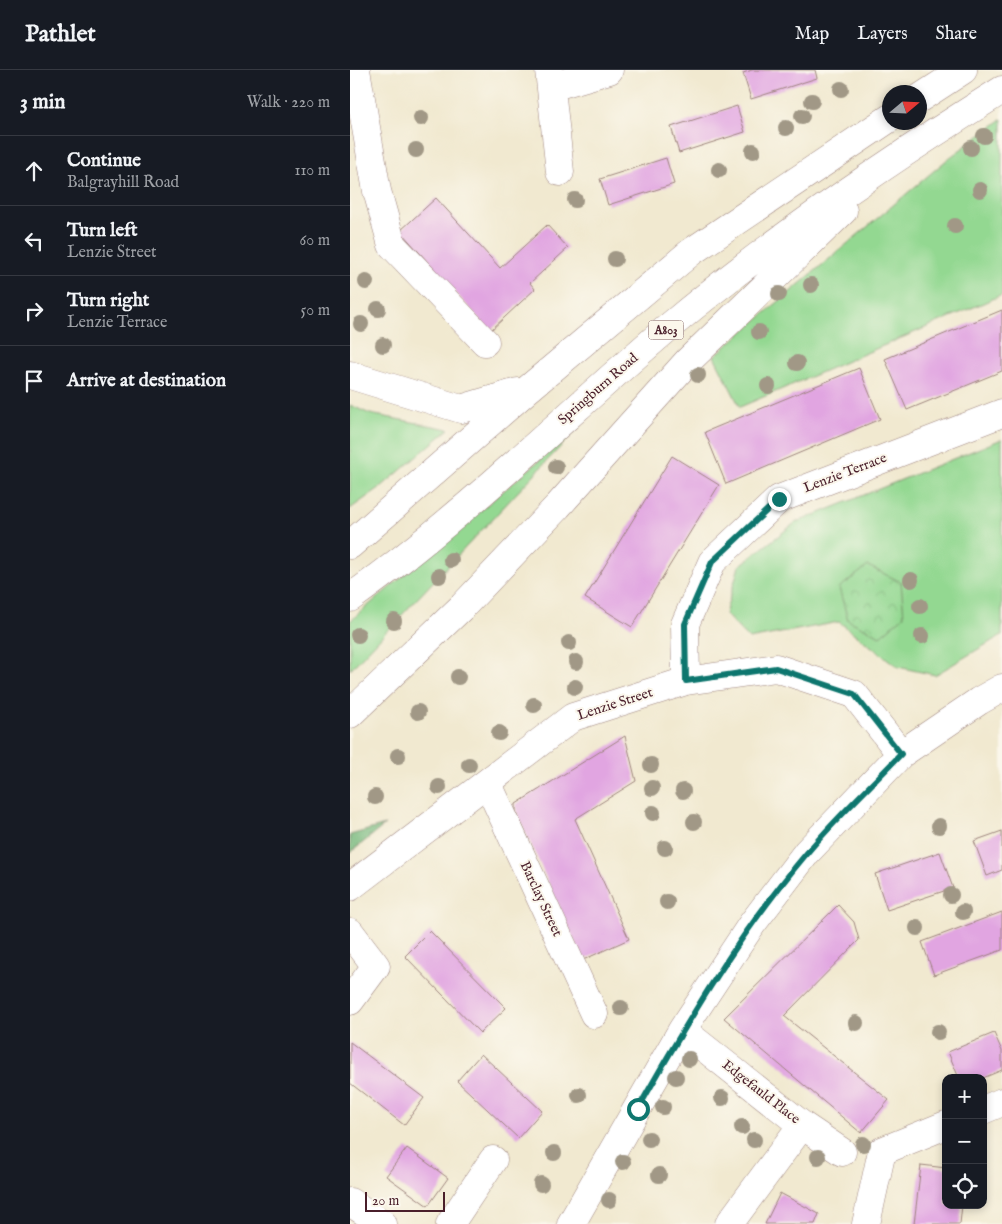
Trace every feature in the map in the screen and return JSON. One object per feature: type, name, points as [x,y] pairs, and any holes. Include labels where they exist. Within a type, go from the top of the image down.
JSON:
[{"type":"street","points":[[356,70],[377,191],[392,245],[485,342]]},
{"type":"street","points":[[560,172],[550,79],[609,70]]},
{"type":"street","points":[[927,93],[963,70]]},
{"type":"street","name":"Springburn Road","points":[[350,598],[434,532],[671,326],[745,265],[905,150],[1002,90]]},
{"type":"street","points":[[350,545],[527,390],[691,252],[882,123]]},
{"type":"street","points":[[350,714],[463,606],[558,506],[688,361],[905,150]]},
{"type":"street","points":[[350,375],[461,409],[527,390]]},
{"type":"street","name":"Lenzie Terrace","points":[[686,681],[685,624],[712,562],[779,499],[1002,414]]},
{"type":"street","name":"Lenzie Street","points":[[350,887],[488,784],[573,717],[686,681],[776,668],[854,694],[901,754]]},
{"type":"street","points":[[571,1224],[682,1030],[752,924],[808,852],[901,754],[979,701],[1002,688]]},
{"type":"street","name":"Barclay Street","points":[[488,784],[594,1014]]},
{"type":"street","points":[[350,932],[376,966],[350,1001]]},
{"type":"street","name":"Edgefauld Place","points":[[682,1030],[802,1125],[842,1152]]},
{"type":"street","points":[[987,1108],[1002,1102]]},
{"type":"street","points":[[729,1224],[802,1125]]},
{"type":"street","points":[[866,1224],[882,1151],[942,1127]]},
{"type":"street","points":[[450,1224],[493,1160]]},
{"type":"street","points":[[350,1202],[383,1224]]},
{"type":"green space","points":[[1002,119],[1002,295],[740,407],[714,356],[949,158]]},
{"type":"green space","points":[[350,405],[370,414],[449,429],[381,487],[350,509]]},
{"type":"green space","points":[[580,426],[350,670],[350,621]]},
{"type":"green space","points":[[1002,439],[1002,635],[935,675],[898,667],[839,622],[749,639],[725,614],[739,566],[795,523]]},
{"type":"green space","points":[[868,566],[901,582],[904,616],[880,636],[848,620],[839,588]]},
{"type":"green space","points":[[385,825],[350,853],[350,835]]},
{"type":"building","points":[[752,70],[815,70],[817,78],[751,99],[743,73]]},
{"type":"building","points":[[737,106],[745,132],[679,153],[671,127]]},
{"type":"building","points":[[666,158],[674,184],[608,205],[600,179]]},
{"type":"building","points":[[436,198],[500,268],[547,225],[568,248],[530,283],[535,289],[490,331],[400,231]]},
{"type":"building","points":[[1002,310],[1002,371],[907,410],[885,359]]},
{"type":"building","points":[[859,368],[880,419],[726,484],[705,432]]},
{"type":"building","points":[[672,456],[719,485],[632,627],[585,598]]},
{"type":"building","points":[[625,736],[636,781],[575,819],[629,939],[583,960],[516,811],[516,804]]},
{"type":"building","points":[[1002,831],[1002,870],[987,876],[974,841]]},
{"type":"building","points":[[940,852],[953,888],[887,910],[875,874]]},
{"type":"building","points":[[838,905],[854,922],[859,940],[784,1016],[889,1100],[861,1133],[724,1018]]},
{"type":"building","points":[[1002,912],[1002,950],[934,975],[922,942]]},
{"type":"building","points":[[430,931],[506,1008],[480,1033],[405,956]]},
{"type":"building","points":[[994,1033],[1002,1051],[1002,1070],[987,1076],[987,1074],[957,1074],[948,1052]]},
{"type":"building","points":[[350,1042],[424,1098],[404,1125],[350,1083]]},
{"type":"building","points":[[481,1054],[542,1111],[518,1138],[457,1081]]},
{"type":"building","points":[[407,1148],[448,1178],[428,1206],[386,1176]]},
{"type":"building","points":[[921,1165],[942,1168],[942,1209],[962,1209],[960,1224],[914,1224]]},
{"type":"building","points":[[780,1193],[819,1214],[815,1224],[765,1224]]},
{"type":"route","points":[[638,1109],[682,1030],[752,924],[808,852],[901,754],[854,694],[776,668],[686,681],[685,624],[712,562],[779,499]]}]
